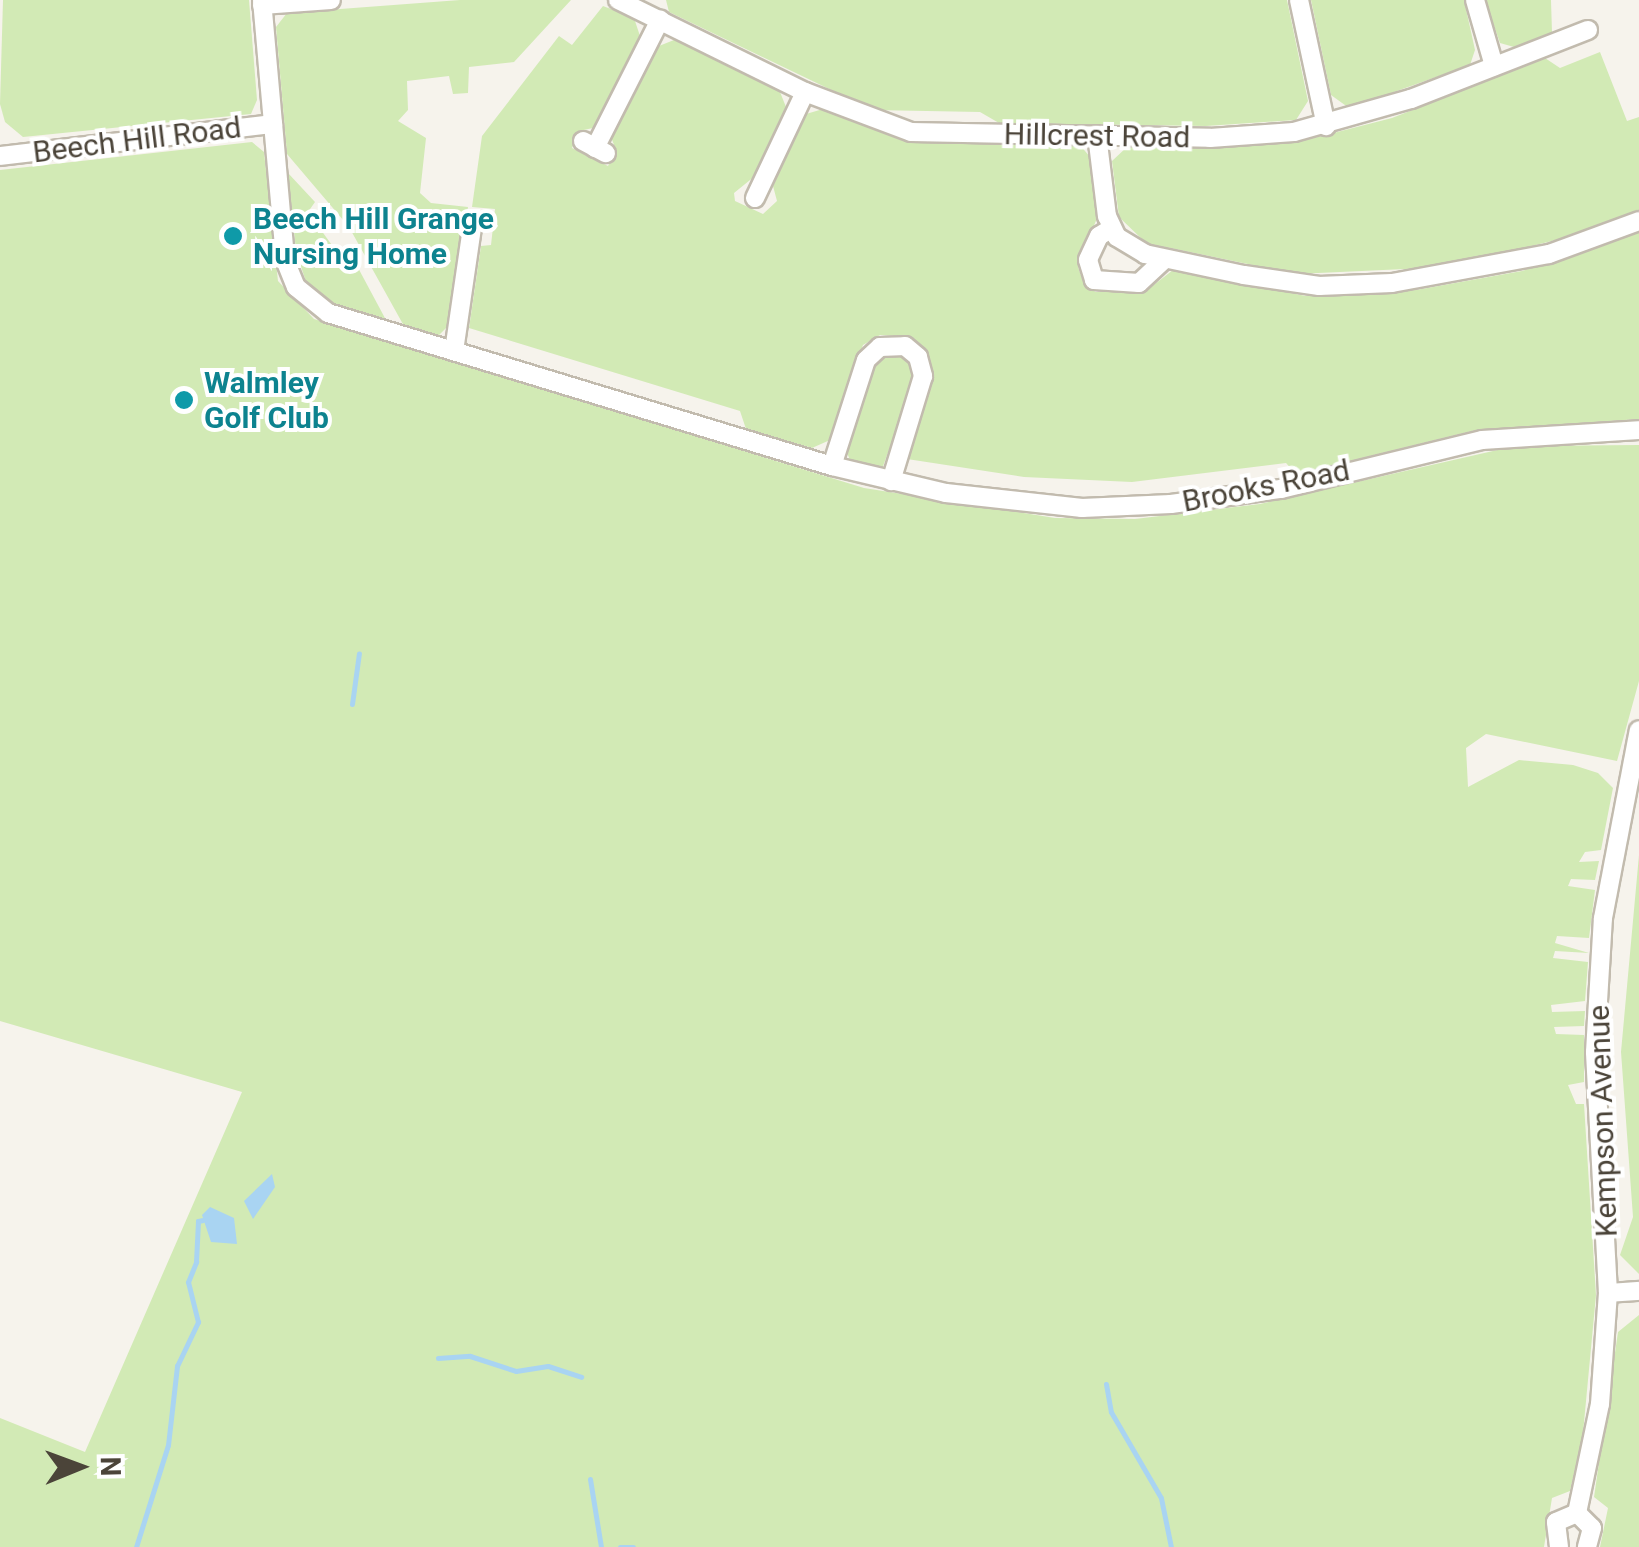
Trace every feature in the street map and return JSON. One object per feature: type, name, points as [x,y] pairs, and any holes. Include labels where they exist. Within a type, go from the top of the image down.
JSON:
[{"type":"street","points":[[262,2],[331,0]]},
{"type":"street","name":"Hillcrest Road","points":[[618,0],[652,11],[806,92],[911,132],[1210,138],[1326,126],[1588,30]]},
{"type":"street","points":[[1299,0],[1326,126]]},
{"type":"street","points":[[1475,0],[1494,66]]},
{"type":"street","name":"Brooks Road","points":[[262,2],[285,260],[296,287],[328,313],[832,466],[891,481],[1025,502],[1142,507],[1281,489],[1482,440],[1639,430]]},
{"type":"street","points":[[595,147],[652,11]]},
{"type":"street","points":[[754,198],[806,92]]},
{"type":"street","name":"Beech Hill Road","points":[[0,156],[274,124]]},
{"type":"street","points":[[1097,134],[1112,228],[1126,244],[1165,259],[1319,286],[1392,283],[1549,254],[1639,221]]},
{"type":"street","points":[[454,351],[474,220]]},
{"type":"street","points":[[1112,228],[1099,236],[1088,260],[1094,280],[1139,283],[1165,259]]},
{"type":"street","points":[[832,466],[866,360],[880,347],[905,346],[918,357],[923,376],[891,481]]},
{"type":"street","name":"Kempson Avenue","points":[[1577,1514],[1600,1404],[1608,1293],[1596,1107],[1598,996],[1613,851],[1639,730]]},
{"type":"street","points":[[1608,1293],[1639,1291]]},
{"type":"street","name":"Kempson Avenue","points":[[1559,1547],[1556,1522],[1577,1514]]},
{"type":"street","name":"Kempson Avenue","points":[[1577,1514],[1592,1528],[1587,1547]]},
{"type":"green space","points":[[3,0],[249,0],[257,100],[251,114],[23,137],[5,122],[0,104]]},
{"type":"green space","points":[[460,0],[571,0],[514,62],[469,67],[468,93],[453,94],[449,76],[407,81],[408,110],[398,121],[426,138],[420,193],[431,203],[468,207],[448,326],[438,336],[404,326],[349,227],[287,154],[276,27],[287,13]]},
{"type":"green space","points":[[666,0],[1287,0],[1308,101],[1296,120],[1206,126],[999,123],[980,112],[873,110],[669,12]]},
{"type":"green space","points":[[1311,0],[1464,0],[1475,50],[1470,65],[1349,108],[1331,95]]},
{"type":"green space","points":[[1485,0],[1551,0],[1552,33],[1514,47],[1500,43]]},
{"type":"green space","points":[[603,6],[634,18],[640,36],[593,128],[579,131],[572,148],[608,166],[616,150],[611,137],[659,46],[679,38],[778,87],[786,107],[755,176],[734,193],[735,201],[763,214],[777,201],[773,186],[806,114],[823,109],[901,140],[1079,144],[1091,158],[1097,218],[1078,267],[1085,287],[1096,292],[1146,291],[1173,270],[1306,296],[1416,290],[1522,271],[1639,231],[1639,419],[1476,430],[1296,474],[1286,463],[1132,482],[1024,477],[907,459],[932,370],[923,348],[909,337],[880,335],[863,345],[830,440],[812,448],[746,429],[740,411],[469,328],[481,246],[491,245],[495,209],[472,207],[482,136],[559,36],[572,45]]},
{"type":"green space","points":[[1600,52],[1627,121],[1639,117],[1639,210],[1583,233],[1449,267],[1296,274],[1146,243],[1119,217],[1112,161],[1128,146],[1306,140],[1392,118],[1545,58],[1560,68]]},
{"type":"green space","name":"Walmley Golf Club","points":[[252,142],[264,152],[278,281],[314,319],[864,488],[1055,518],[1135,519],[1260,504],[1515,446],[1639,445],[1639,681],[1617,761],[1486,734],[1466,748],[1468,787],[1519,760],[1573,765],[1598,773],[1613,788],[1601,850],[1585,852],[1579,862],[1599,861],[1595,880],[1571,879],[1568,886],[1595,890],[1589,938],[1557,936],[1555,943],[1589,953],[1555,951],[1553,958],[1588,962],[1585,1001],[1551,1005],[1552,1012],[1585,1011],[1584,1026],[1554,1027],[1556,1034],[1584,1035],[1584,1082],[1568,1085],[1576,1104],[1584,1104],[1596,1295],[1583,1433],[1570,1491],[1552,1498],[1544,1547],[0,1547],[0,1418],[85,1452],[242,1092],[0,1021],[0,170]]},
{"type":"green space","points":[[288,173],[315,202],[308,212],[347,266],[356,264],[386,320],[331,303],[307,285],[296,251]]},
{"type":"green space","points":[[882,352],[908,355],[916,375],[882,469],[850,460],[845,448],[868,368]]},
{"type":"green space","points":[[1639,855],[1639,1274],[1620,1255],[1633,1217],[1621,1052]]},
{"type":"green space","points":[[1639,1315],[1639,1547],[1600,1547],[1608,1508],[1594,1497],[1618,1332]]},
{"type":"water","points":[[272,1174],[275,1187],[253,1219],[244,1201]]},
{"type":"water","points":[[210,1207],[234,1218],[237,1244],[211,1242],[202,1215]]},
{"type":"waterway","points":[[352,704],[359,653]]},
{"type":"waterway","points":[[136,1547],[168,1445],[177,1366],[198,1322],[188,1282],[196,1262],[198,1221],[203,1220]]},
{"type":"waterway","points":[[438,1358],[470,1356],[516,1371],[548,1366],[581,1377]]},
{"type":"waterway","points":[[1106,1384],[1111,1412],[1161,1498],[1171,1547]]},
{"type":"waterway","points":[[590,1479],[601,1547]]},
{"type":"waterway","points":[[620,1547],[633,1547]]},
{"type":"place","name":"Beech Hill Grange Nursing Home","points":[[233,236]]},
{"type":"place","name":"Walmley Golf Club","points":[[184,400]]}]
